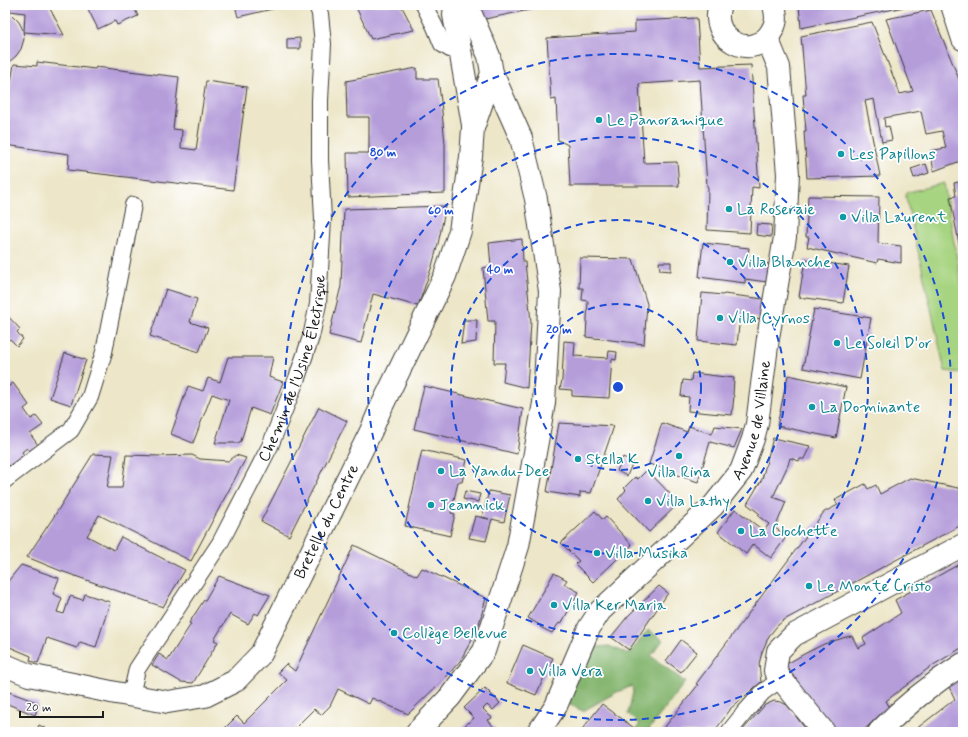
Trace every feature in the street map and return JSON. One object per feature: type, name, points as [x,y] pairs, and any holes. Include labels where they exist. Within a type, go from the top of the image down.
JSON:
[{"type":"street","points":[[455,5],[454,15],[473,128]]},
{"type":"street","points":[[417,732],[450,697],[484,651],[518,546],[544,403],[550,291],[536,199],[521,138],[492,73],[489,56],[470,12],[464,5]]},
{"type":"street","points":[[720,5],[718,19],[720,28],[725,36],[732,42],[741,46],[750,46],[767,38],[775,27],[776,14],[774,5]]},
{"type":"street","points":[[952,5],[963,39]]},
{"type":"street","name":"Avenue de Villaine","points":[[538,732],[556,706],[589,628],[600,611],[713,506],[741,471],[753,439],[757,424],[768,338],[785,237],[788,174],[779,67],[767,38]]},
{"type":"street","points":[[473,128],[492,73]]},
{"type":"street","points":[[473,128],[483,118],[492,114],[503,114],[514,122]]},
{"type":"street","name":"Bretelle du Centre","points":[[5,665],[30,675],[131,696],[168,702],[205,696],[235,681],[261,654],[368,438],[379,412],[445,276],[460,231],[470,164],[473,128]]},
{"type":"street","points":[[824,732],[775,671],[778,651],[794,635],[963,545]]},
{"type":"street","points":[[879,732],[894,717],[943,677],[963,664]]},
{"type":"lane","name":"Chemin de l'Usine Électrique","points":[[131,696],[137,669],[220,542],[270,446],[297,378],[311,337],[318,304],[323,219],[320,160],[320,100],[323,44],[320,14],[317,5]]},
{"type":"lane","points":[[424,5],[442,44],[450,49],[461,50]]},
{"type":"lane","points":[[5,480],[71,430],[90,398],[104,352],[133,205]]},
{"type":"lane","points":[[729,732],[763,692],[781,679]]},
{"type":"green space","points":[[944,183],[963,295],[963,373],[945,371],[905,193]]},
{"type":"green space","points":[[648,630],[663,640],[651,656],[685,682],[647,732],[634,732],[640,724],[628,714],[633,692],[632,686],[617,692],[583,711],[568,704],[588,648],[609,646],[629,654]]},
{"type":"building","points":[[11,5],[48,5],[64,35],[24,32],[25,13],[10,11]]},
{"type":"building","points":[[86,5],[133,5],[138,16],[117,25],[115,21],[98,29]]},
{"type":"building","points":[[235,5],[285,5],[285,6],[238,17]]},
{"type":"building","points":[[355,5],[401,5],[414,30],[371,39]]},
{"type":"building","points":[[479,5],[534,5],[534,9],[485,19]]},
{"type":"building","points":[[799,5],[909,5],[909,6],[801,28]]},
{"type":"building","points":[[931,10],[963,89],[963,160],[934,171],[930,151],[946,148],[942,131],[926,134],[921,111],[884,118],[885,127],[889,126],[892,140],[882,142],[874,99],[865,101],[880,176],[807,178],[804,131],[806,131],[803,95],[806,95],[801,36],[872,22],[900,94],[913,91],[886,19]]},
{"type":"building","points":[[5,11],[11,14],[19,22],[23,30],[24,39],[21,49],[16,56],[9,62],[5,63]]},
{"type":"building","name":"Le Panoramique","points":[[697,18],[700,67],[751,65],[759,188],[752,187],[750,233],[707,230],[708,187],[700,80],[639,84],[644,163],[677,162],[679,186],[570,186],[568,145],[558,140],[556,99],[551,100],[547,38],[635,32],[635,21]]},
{"type":"building","points":[[300,38],[300,49],[287,49],[287,39]]},
{"type":"building","points":[[37,62],[95,69],[96,67],[179,77],[173,129],[182,130],[181,148],[196,150],[206,81],[247,87],[233,190],[68,170],[69,154],[5,145],[5,117],[14,64],[37,66]]},
{"type":"building","points":[[417,68],[417,79],[438,79],[445,144],[445,193],[348,197],[347,153],[369,153],[369,117],[347,117],[346,81]]},
{"type":"building","points":[[926,164],[929,173],[914,178],[911,169]]},
{"type":"building","points":[[963,181],[962,259],[950,197],[956,196],[954,183]]},
{"type":"building","name":"Villa Laurent","points":[[808,196],[879,197],[878,243],[901,246],[901,263],[878,259],[877,263],[807,247],[809,237],[806,237]]},
{"type":"building","points":[[446,206],[432,266],[418,306],[373,294],[361,343],[329,335],[341,286],[344,209]]},
{"type":"building","points":[[757,224],[772,225],[771,237],[756,235]]},
{"type":"building","points":[[522,239],[523,262],[525,262],[531,322],[527,388],[503,382],[505,363],[494,363],[495,321],[488,321],[483,268],[491,266],[489,243]]},
{"type":"building","name":"Villa Blanche","points":[[703,243],[749,248],[747,261],[770,264],[767,282],[745,279],[745,283],[699,277]]},
{"type":"building","points":[[580,258],[633,259],[647,304],[644,344],[586,337],[588,301],[582,300],[583,288],[579,288]]},
{"type":"building","points":[[805,260],[849,266],[843,303],[799,297]]},
{"type":"building","points":[[659,262],[671,262],[671,271],[660,270]]},
{"type":"building","points":[[166,289],[197,299],[190,322],[208,328],[199,352],[150,336]]},
{"type":"building","name":"Villa Cyrnos","points":[[702,293],[764,299],[762,319],[740,316],[737,345],[698,341]]},
{"type":"building","name":"Le Soleil D'or","points":[[814,309],[871,318],[860,379],[803,368]]},
{"type":"building","points":[[5,313],[20,329],[17,332],[23,339],[17,346],[10,339],[7,341],[5,339]]},
{"type":"building","points":[[464,320],[477,320],[476,342],[461,344]]},
{"type":"building","points":[[564,341],[575,342],[574,356],[608,358],[609,351],[617,352],[616,360],[612,359],[609,398],[572,396],[572,390],[560,389],[562,380]]},
{"type":"building","points":[[65,353],[86,360],[71,405],[50,398]]},
{"type":"building","points":[[228,357],[273,357],[269,377],[283,382],[270,415],[251,408],[241,441],[238,443],[215,443],[229,400],[212,394],[193,443],[171,434],[188,386],[203,391],[208,378],[220,382]]},
{"type":"building","points":[[692,373],[734,378],[732,415],[688,411],[689,397],[681,396],[683,380],[691,381]]},
{"type":"building","name":"La Dominante","points":[[788,375],[846,387],[836,438],[777,426]]},
{"type":"building","points":[[13,383],[29,405],[24,409],[31,419],[36,416],[43,425],[30,434],[38,445],[29,451],[27,448],[22,452],[24,455],[9,466],[5,461],[5,389]]},
{"type":"building","points":[[424,386],[523,409],[517,454],[414,429]]},
{"type":"building","points":[[319,407],[347,421],[289,536],[261,521]]},
{"type":"building","name":"Stella K","points":[[559,423],[614,426],[591,493],[580,492],[580,497],[547,492]]},
{"type":"building","name":"Villa Rina","points":[[662,423],[687,432],[689,426],[712,434],[715,426],[742,429],[734,448],[710,442],[698,482],[649,464]]},
{"type":"building","points":[[773,438],[810,446],[804,459],[800,459],[799,461],[790,458],[773,497],[786,502],[775,528],[787,536],[771,558],[753,544],[746,554],[718,532],[735,509],[764,531],[769,524],[758,516],[760,514],[747,504],[762,479]]},
{"type":"building","points":[[422,450],[467,460],[462,482],[458,482],[451,513],[455,514],[450,536],[405,526]]},
{"type":"building","points":[[93,454],[113,455],[107,488],[122,488],[126,455],[192,455],[200,459],[229,461],[236,455],[246,458],[191,561],[99,515],[87,536],[114,550],[121,537],[185,570],[163,607],[61,571],[27,557]]},
{"type":"building","points":[[623,457],[633,462],[627,476],[617,471]]},
{"type":"building","name":"Villa Lathy","points":[[647,470],[679,503],[649,532],[618,499],[626,490],[624,488],[635,477],[638,479]]},
{"type":"building","name":"Le Monte Cristo","points":[[910,478],[963,489],[963,524],[784,620],[769,636],[762,652],[759,664],[761,682],[730,709],[714,732],[661,732],[698,685],[696,684],[824,512],[838,505],[835,500],[865,484],[868,489],[876,485],[880,494]]},
{"type":"building","points":[[465,491],[480,494],[478,502],[463,499]]},
{"type":"building","points":[[489,491],[510,495],[504,522],[492,519],[486,541],[469,538],[475,516],[489,519],[482,517]]},
{"type":"building","name":"Villa Musika","points":[[595,511],[603,520],[606,517],[632,545],[593,582],[575,564],[579,561],[561,543]]},
{"type":"building","name":"Collège Bellevue","points":[[354,545],[417,576],[422,568],[486,598],[479,624],[460,661],[446,677],[408,714],[372,698],[369,704],[338,689],[330,706],[321,715],[314,709],[291,732],[221,732],[237,716],[244,723],[287,680],[278,672],[286,664],[295,671]]},
{"type":"building","points":[[963,562],[963,647],[930,667],[886,701],[889,706],[862,732],[834,732],[785,665],[824,644],[846,637],[852,636],[858,648],[866,644],[863,638],[901,613],[895,600]]},
{"type":"building","points":[[21,565],[59,578],[53,594],[62,598],[57,612],[64,614],[70,596],[83,600],[85,594],[110,602],[96,647],[80,642],[77,648],[47,638],[38,663],[30,661],[31,656],[5,645],[5,585]]},
{"type":"building","name":"Villa Ker Maria","points":[[554,573],[567,580],[564,584],[579,592],[561,624],[559,623],[552,633],[540,627],[541,626],[528,618]]},
{"type":"building","points":[[219,576],[270,595],[258,615],[255,613],[248,624],[230,614],[214,640],[218,642],[193,683],[181,682],[152,665],[159,654],[168,660],[191,624],[189,623]]},
{"type":"building","points":[[659,586],[668,593],[629,650],[611,637],[628,616]]},
{"type":"building","points":[[681,640],[697,652],[681,672],[666,661]]},
{"type":"building","name":"Villa Vera","points":[[523,645],[553,658],[536,695],[507,683]]},
{"type":"building","points":[[963,677],[963,732],[912,732],[955,699],[948,685]]},
{"type":"building","points":[[485,688],[500,703],[493,710],[487,705],[483,709],[492,718],[488,720],[498,732],[457,732],[474,718],[464,708]]},
{"type":"building","points":[[9,692],[39,703],[35,715],[5,703]]},
{"type":"building","points":[[774,701],[787,705],[808,732],[741,732],[765,705]]},
{"type":"building","points":[[602,704],[634,728],[631,732],[581,732]]},
{"type":"building","points":[[39,725],[52,732],[36,732]]},
{"type":"place","name":"Le Panoramique","points":[[599,120]]},
{"type":"place","name":"Les Papillons","points":[[841,154]]},
{"type":"place","name":"La Roseraie","points":[[729,209]]},
{"type":"place","name":"Villa Laurent","points":[[843,217]]},
{"type":"place","name":"Villa Blanche","points":[[730,262]]},
{"type":"place","name":"Villa Cyrnos","points":[[720,318]]},
{"type":"place","name":"Le Soleil D'or","points":[[837,343]]},
{"type":"place","name":"La Dominante","points":[[812,407]]},
{"type":"place","name":"Villa Rina","points":[[679,456]]},
{"type":"place","name":"Stella K","points":[[578,459]]},
{"type":"place","name":"La Yandu-Dee","points":[[441,471]]},
{"type":"place","name":"Villa Lathy","points":[[648,501]]},
{"type":"place","name":"Jeannick","points":[[431,505]]},
{"type":"place","name":"La Clochette","points":[[741,531]]},
{"type":"place","name":"Villa Musika","points":[[597,553]]},
{"type":"place","name":"Le Monte Cristo","points":[[809,586]]},
{"type":"place","name":"Villa Ker Maria","points":[[554,605]]},
{"type":"place","name":"Collège Bellevue","points":[[394,633]]},
{"type":"place","name":"Villa Vera","points":[[530,671]]}]
